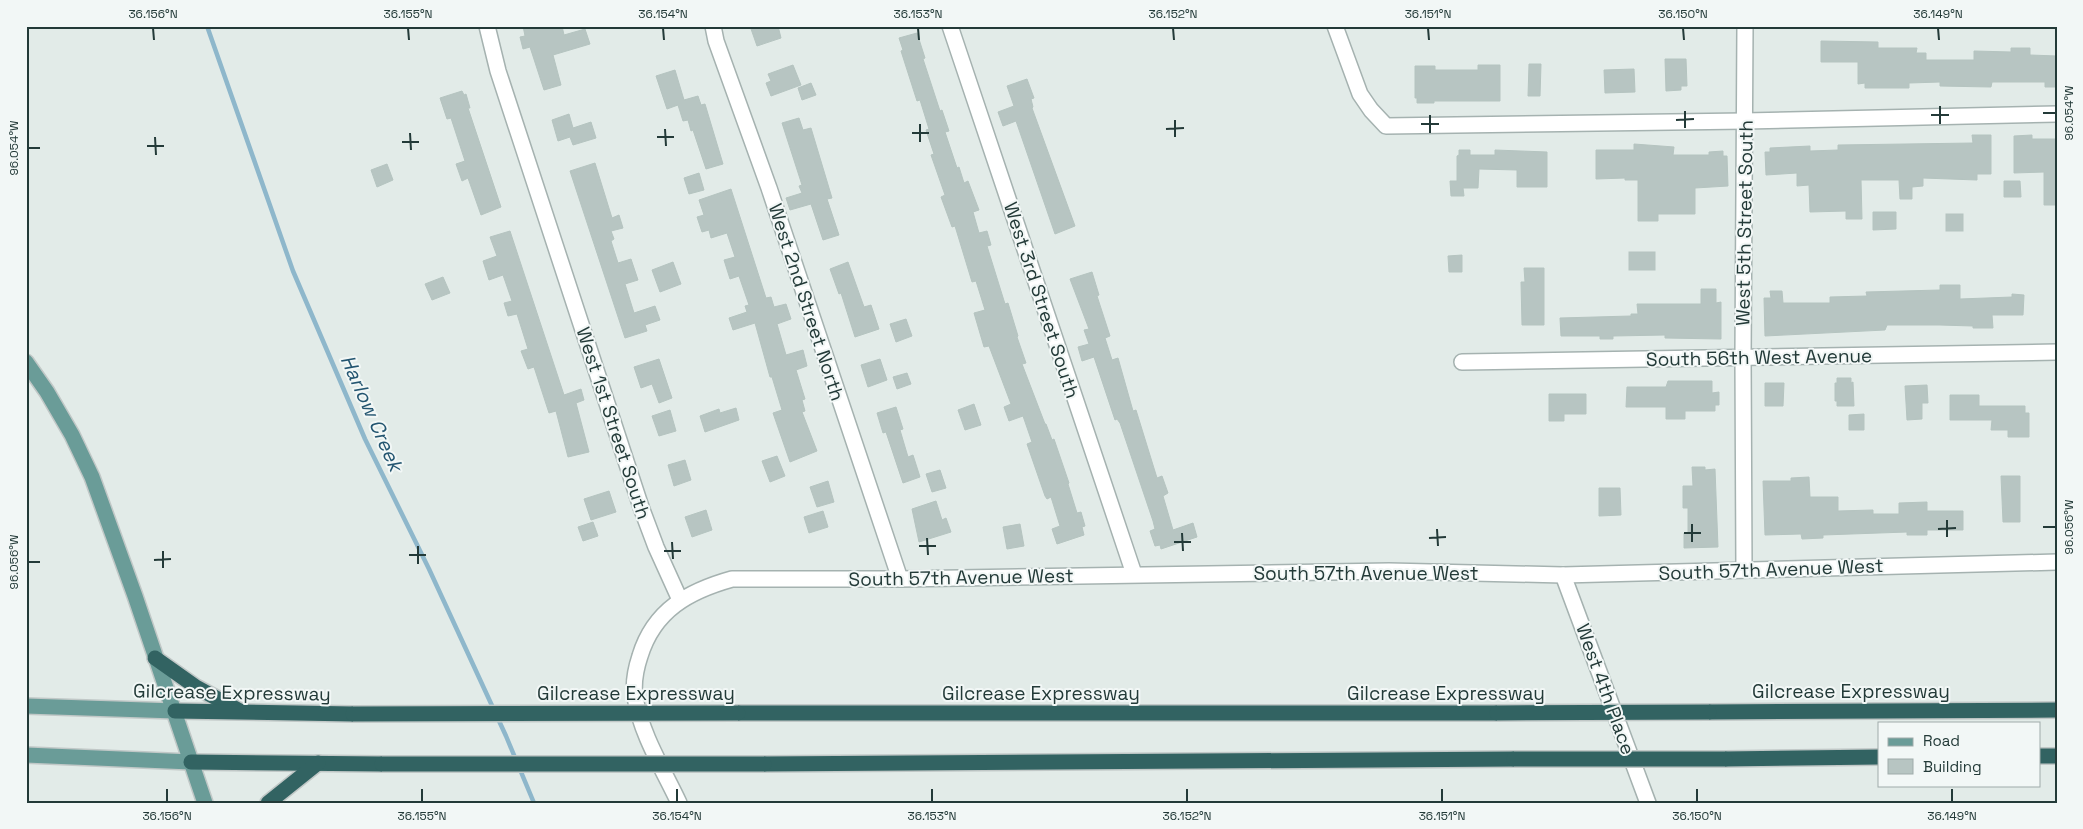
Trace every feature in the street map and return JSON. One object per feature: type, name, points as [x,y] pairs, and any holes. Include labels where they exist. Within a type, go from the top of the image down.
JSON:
[{"type":"highway","points":[[155,658],[196,687],[244,712]]},
{"type":"highway","name":"Gilcrease Expressway","points":[[175,711],[353,714],[1496,713],[2057,710]]},
{"type":"highway","points":[[2040,756],[2057,756]]},
{"type":"highway","points":[[191,762],[764,764],[1878,757]]},
{"type":"highway","points":[[268,803],[318,763]]},
{"type":"main road","points":[[26,362],[47,392],[72,435],[92,477],[175,711],[205,803]]},
{"type":"main road","name":"Gilcrease Expressway","points":[[26,706],[175,711]]},
{"type":"main road","points":[[26,756],[191,762]]},
{"type":"street","name":"West 1st Street South","points":[[487,26],[498,71],[642,507],[656,547],[680,600]]},
{"type":"street","name":"West 2nd Street North","points":[[713,26],[716,41],[769,188],[900,579]]},
{"type":"street","name":"West 3rd Street South","points":[[950,26],[1134,574]]},
{"type":"street","points":[[1335,26],[1360,94],[1371,110],[1386,126],[2057,114]]},
{"type":"street","name":"West 5th Street South","points":[[1744,570],[1742,357],[1745,26]]},
{"type":"street","name":"South 56th West Avenue","points":[[1462,362],[2057,352]]},
{"type":"street","name":"South 57th Avenue West","points":[[680,600],[707,586],[732,580],[1389,571],[1563,575],[2057,562]]},
{"type":"street","name":"West 4th Place","points":[[1563,575],[1648,803]]},
{"type":"street","points":[[679,803],[650,741],[635,696],[638,664],[644,644],[653,627],[680,600]]},
{"type":"building","points":[[523,26],[562,26],[564,35],[585,29],[590,44],[553,55],[561,85],[544,90],[530,47],[523,49],[520,37],[525,36]]},
{"type":"building","points":[[750,26],[778,26],[781,38],[757,46]]},
{"type":"building","points":[[917,33],[925,58],[923,59],[940,111],[942,110],[949,131],[945,132],[957,168],[959,167],[964,183],[968,181],[979,210],[973,212],[979,233],[987,231],[991,245],[987,246],[1005,304],[1008,303],[1026,363],[1022,364],[1045,424],[1052,440],[1054,439],[1077,513],[1081,512],[1085,526],[1082,527],[1084,535],[1057,544],[1052,529],[1060,526],[1051,497],[1047,499],[1045,496],[1027,444],[1032,442],[1023,416],[1009,421],[1004,407],[1011,404],[989,346],[984,347],[974,313],[985,310],[976,281],[972,282],[955,226],[952,227],[941,197],[945,195],[931,155],[934,154],[926,130],[929,129],[920,100],[917,101],[901,51],[903,50],[899,38]]},
{"type":"building","points":[[1821,41],[1878,42],[1878,48],[1917,48],[1916,53],[1926,53],[1926,60],[1974,60],[1974,51],[2011,52],[2011,48],[2030,48],[2030,55],[2057,56],[2057,87],[2045,87],[2045,82],[1992,82],[1991,87],[1940,86],[1940,82],[1909,83],[1909,88],[1865,88],[1865,83],[1858,84],[1858,62],[1821,62]]},
{"type":"building","points":[[1665,59],[1686,59],[1687,86],[1681,86],[1681,90],[1666,91]]},
{"type":"building","points":[[1529,64],[1541,64],[1540,96],[1528,96]]},
{"type":"building","points":[[793,65],[801,85],[771,96],[766,83],[771,81],[768,74]]},
{"type":"building","points":[[1478,65],[1500,65],[1500,101],[1434,101],[1434,103],[1417,103],[1417,98],[1415,98],[1415,66],[1435,66],[1435,70],[1478,70]]},
{"type":"building","points":[[1634,69],[1635,92],[1605,93],[1604,70]]},
{"type":"building","points":[[675,70],[684,100],[698,96],[701,105],[705,104],[723,164],[706,169],[688,120],[683,121],[678,105],[667,109],[656,76]]},
{"type":"building","points":[[1027,79],[1034,98],[1031,99],[1032,108],[1075,226],[1055,234],[1016,121],[1003,126],[998,112],[1014,106],[1007,86]]},
{"type":"building","points":[[811,83],[816,95],[802,100],[798,88]]},
{"type":"building","points":[[462,91],[464,95],[466,94],[470,108],[468,108],[501,207],[481,215],[468,178],[462,181],[456,164],[465,161],[451,118],[447,119],[440,98]]},
{"type":"building","points":[[569,114],[573,128],[591,122],[596,138],[573,145],[570,137],[558,141],[552,120]]},
{"type":"building","points":[[799,118],[803,130],[811,128],[832,198],[827,199],[839,235],[823,240],[811,204],[790,210],[786,198],[802,193],[799,186],[802,185],[782,123]]},
{"type":"building","points":[[1972,135],[1991,135],[1991,174],[1977,174],[1977,180],[1923,178],[1923,186],[1912,187],[1912,199],[1900,199],[1899,180],[1861,180],[1862,219],[1846,219],[1846,211],[1810,212],[1809,185],[1797,186],[1797,173],[1766,175],[1765,152],[1770,152],[1770,148],[1810,146],[1810,151],[1838,150],[1838,145],[1973,143]]},
{"type":"building","points":[[2032,135],[2032,139],[2057,139],[2057,205],[2044,205],[2044,172],[2014,173],[2014,136]]},
{"type":"building","points":[[1634,144],[1674,147],[1673,155],[1709,155],[1709,152],[1723,151],[1723,156],[1727,156],[1728,186],[1695,188],[1695,214],[1658,214],[1658,221],[1638,221],[1638,180],[1625,180],[1625,178],[1596,179],[1596,150],[1634,150]]},
{"type":"building","points":[[1459,150],[1470,150],[1470,155],[1495,155],[1495,150],[1547,152],[1547,187],[1517,187],[1517,170],[1479,169],[1478,188],[1463,188],[1464,196],[1451,196],[1450,181],[1457,181],[1457,156],[1459,155]]},
{"type":"building","points":[[595,163],[612,218],[619,215],[623,228],[611,231],[614,239],[611,241],[618,263],[631,259],[638,280],[625,284],[634,313],[655,306],[660,320],[645,325],[647,331],[625,338],[570,171]]},
{"type":"building","points":[[387,164],[393,180],[377,187],[371,170]]},
{"type":"building","points":[[699,173],[704,190],[689,194],[684,178]]},
{"type":"building","points":[[2004,181],[2020,181],[2021,197],[2004,197]]},
{"type":"building","points":[[731,189],[766,298],[771,297],[774,307],[786,304],[791,319],[777,324],[786,355],[803,350],[807,366],[796,370],[805,399],[802,400],[805,411],[802,412],[817,451],[790,462],[773,413],[782,410],[772,377],[770,377],[755,323],[733,330],[729,318],[747,312],[745,306],[749,305],[739,276],[730,279],[724,260],[735,257],[727,233],[711,238],[709,230],[702,232],[697,217],[704,215],[699,200]]},
{"type":"building","points":[[1873,212],[1896,212],[1896,229],[1873,230]]},
{"type":"building","points":[[1946,214],[1963,214],[1963,231],[1946,231]]},
{"type":"building","points":[[510,231],[564,395],[581,389],[584,400],[576,403],[589,452],[568,457],[556,411],[549,413],[534,367],[528,369],[521,351],[528,349],[517,314],[508,316],[504,303],[512,301],[503,275],[489,280],[483,261],[497,256],[490,237]]},
{"type":"building","points":[[1629,252],[1655,252],[1655,270],[1629,270]]},
{"type":"building","points":[[1462,255],[1462,272],[1449,272],[1448,256]]},
{"type":"building","points":[[673,262],[681,284],[660,292],[652,270]]},
{"type":"building","points":[[848,262],[864,307],[871,305],[879,329],[855,337],[841,293],[839,294],[830,269]]},
{"type":"building","points":[[1524,268],[1544,268],[1544,325],[1522,325],[1521,282],[1525,282]]},
{"type":"building","points":[[1092,272],[1099,295],[1097,296],[1110,336],[1105,338],[1112,360],[1118,358],[1133,411],[1136,410],[1157,478],[1162,476],[1168,493],[1163,496],[1173,530],[1193,523],[1197,537],[1161,549],[1160,545],[1155,546],[1150,531],[1155,529],[1153,521],[1120,423],[1117,419],[1115,420],[1094,357],[1082,361],[1078,347],[1089,344],[1084,330],[1089,329],[1070,279]]},
{"type":"building","points":[[443,277],[450,293],[432,300],[425,284]]},
{"type":"building","points":[[1940,285],[1960,285],[1960,299],[2012,297],[2012,294],[2024,295],[2023,315],[1992,315],[1993,328],[1887,325],[1885,330],[1765,336],[1764,298],[1771,298],[1770,291],[1782,291],[1783,303],[1830,303],[1830,297],[1867,296],[1866,292],[1940,290]]},
{"type":"building","points":[[1701,289],[1716,289],[1716,303],[1721,302],[1721,339],[1665,338],[1665,335],[1613,336],[1613,339],[1600,339],[1600,336],[1561,336],[1560,318],[1631,316],[1631,314],[1638,314],[1637,304],[1701,304]]},
{"type":"building","points":[[906,319],[912,336],[896,342],[890,324]]},
{"type":"building","points":[[659,359],[672,398],[659,403],[652,384],[641,388],[634,367]]},
{"type":"building","points":[[880,359],[887,380],[868,387],[861,365]]},
{"type":"building","points":[[907,373],[911,384],[897,389],[893,377]]},
{"type":"building","points":[[1837,378],[1851,378],[1851,383],[1853,382],[1854,406],[1837,406],[1837,401],[1835,401],[1835,383],[1837,383]]},
{"type":"building","points":[[1668,381],[1712,381],[1712,393],[1719,392],[1719,405],[1715,405],[1715,411],[1685,411],[1685,419],[1666,419],[1666,407],[1626,407],[1627,387],[1666,387]]},
{"type":"building","points":[[1765,383],[1784,383],[1783,406],[1765,406]]},
{"type":"building","points":[[1927,385],[1928,403],[1922,403],[1922,419],[1907,420],[1905,386]]},
{"type":"building","points":[[1549,394],[1586,394],[1586,414],[1564,414],[1564,421],[1549,421]]},
{"type":"building","points":[[1950,395],[1979,395],[1979,406],[2025,406],[2025,413],[2029,413],[2029,437],[2008,437],[2008,430],[1991,430],[1992,420],[1950,420]]},
{"type":"building","points":[[974,404],[981,425],[965,430],[958,410]]},
{"type":"building","points":[[896,407],[903,429],[900,430],[908,457],[913,455],[920,477],[903,483],[886,432],[883,433],[877,413]]},
{"type":"building","points":[[736,408],[739,420],[705,432],[700,416],[719,409],[720,413]]},
{"type":"building","points":[[670,410],[676,431],[659,436],[652,416]]},
{"type":"building","points":[[1864,414],[1864,430],[1849,430],[1849,415]]},
{"type":"building","points":[[777,456],[785,476],[770,482],[762,461]]},
{"type":"building","points":[[685,460],[691,480],[674,486],[668,465]]},
{"type":"building","points":[[1692,467],[1705,467],[1705,470],[1715,469],[1718,547],[1684,548],[1684,533],[1688,533],[1688,508],[1683,508],[1683,486],[1693,486]]},
{"type":"building","points":[[940,470],[946,488],[932,492],[926,474]]},
{"type":"building","points":[[2001,476],[2020,476],[2020,522],[2003,522]]},
{"type":"building","points":[[1809,477],[1810,497],[1838,497],[1838,511],[1873,510],[1873,514],[1899,514],[1899,503],[1927,502],[1927,511],[1963,511],[1963,530],[1927,530],[1927,535],[1907,535],[1907,532],[1823,535],[1823,538],[1802,539],[1801,534],[1765,535],[1763,481],[1791,481],[1791,478]]},
{"type":"building","points":[[828,481],[834,502],[817,507],[810,487]]},
{"type":"building","points":[[1599,488],[1620,488],[1621,515],[1599,516]]},
{"type":"building","points":[[609,491],[616,512],[591,520],[584,499]]},
{"type":"building","points":[[936,501],[942,520],[946,518],[951,532],[919,542],[912,509]]},
{"type":"building","points":[[706,510],[712,530],[692,537],[685,517]]},
{"type":"building","points":[[823,511],[828,527],[809,533],[804,517]]},
{"type":"building","points":[[593,522],[598,536],[583,541],[578,527]]},
{"type":"building","points":[[1020,524],[1024,546],[1007,549],[1003,527]]},
{"type":"waterway","name":"Harlow Creek","points":[[207,26],[293,271],[365,439],[429,569],[506,736],[534,803]]}]
